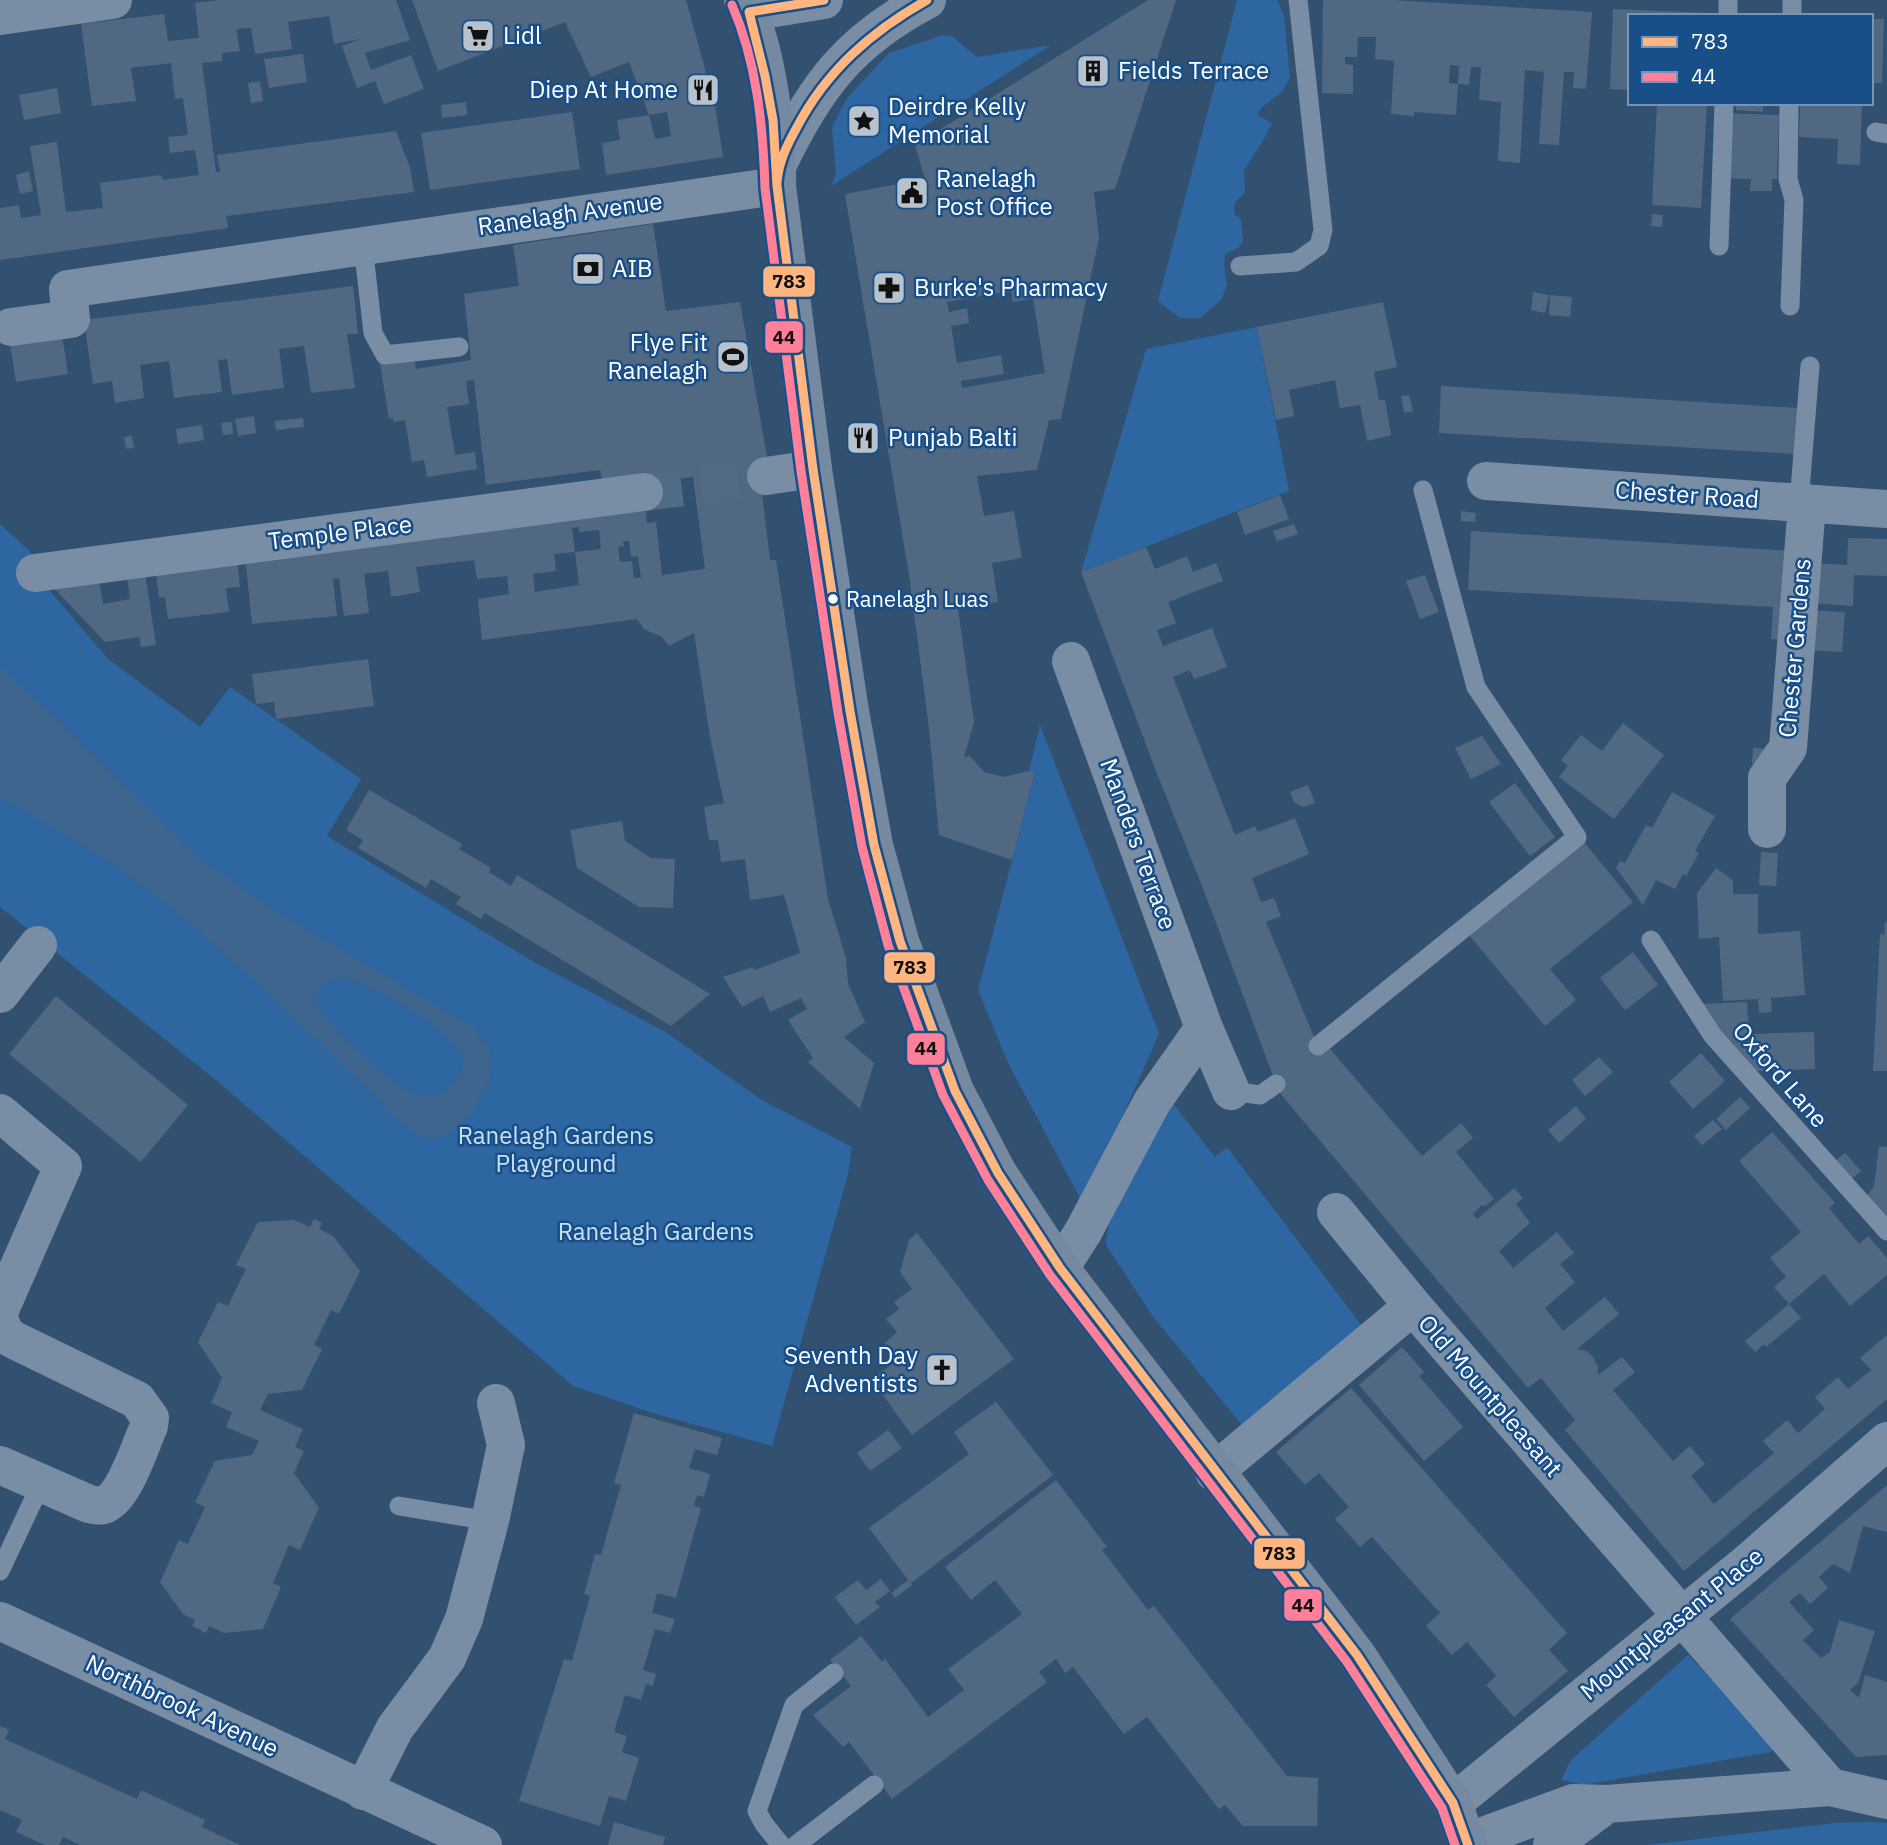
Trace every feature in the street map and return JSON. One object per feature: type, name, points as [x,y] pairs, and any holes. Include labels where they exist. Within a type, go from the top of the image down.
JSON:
[{"type":"main road","points":[[746,6],[769,89],[813,469],[850,711],[874,845],[891,911],[956,1090],[998,1173],[1060,1268],[1357,1655],[1453,1803],[1468,1844]]},
{"type":"street","points":[[0,16],[113,0]]},
{"type":"street","points":[[746,6],[824,0]]},
{"type":"street","points":[[778,175],[799,121],[830,75],[883,26],[927,0]]},
{"type":"street","name":"Ranelagh Avenue","points":[[11,327],[71,319],[68,289],[363,245],[778,175]]},
{"type":"street","points":[[766,475],[813,469]]},
{"type":"street","name":"Chester Road","points":[[1486,481],[1887,509]]},
{"type":"street","name":"Temple Place","points":[[35,573],[644,492]]},
{"type":"street","name":"Chester Gardens","points":[[1767,829],[1767,778],[1788,748],[1803,503]]},
{"type":"street","name":"Manders Terrace","points":[[1071,661],[1204,1028],[1231,1091]]},
{"type":"street","points":[[0,994],[38,945]]},
{"type":"street","points":[[1060,1268],[1083,1232],[1152,1102],[1204,1028]]},
{"type":"street","points":[[0,1113],[63,1166],[0,1310]]},
{"type":"street","points":[[1336,1212],[1413,1306]]},
{"type":"street","name":"Old Mountpleasant","points":[[1214,1472],[1413,1306],[1830,1787]]},
{"type":"street","points":[[0,1321],[4,1332],[12,1339],[137,1400],[150,1418],[149,1426],[118,1495],[107,1504],[89,1504],[0,1465]]},
{"type":"street","points":[[363,1791],[395,1728],[447,1658],[464,1619],[490,1521],[506,1445],[496,1403]]},
{"type":"street","name":"Mountpleasant Place","points":[[1453,1803],[1745,1565],[1887,1441]]},
{"type":"street","name":"Northbrook Avenue","points":[[0,1621],[483,1845]]},
{"type":"street","points":[[1468,1844],[1573,1803],[1607,1804],[1830,1787],[1887,1800]]},
{"type":"street","points":[[1552,1845],[1607,1804]]},
{"type":"lane","points":[[1240,266],[1296,262],[1320,247],[1323,230],[1298,0]]},
{"type":"lane","points":[[1719,246],[1724,105]]},
{"type":"lane","points":[[1790,105],[1788,179],[1794,200],[1790,306]]},
{"type":"lane","points":[[363,245],[373,333],[385,355],[459,347]]},
{"type":"lane","points":[[1803,503],[1810,366]]},
{"type":"lane","points":[[1318,1046],[1577,837],[1476,687],[1423,490]]},
{"type":"lane","name":"Oxford Lane","points":[[1651,940],[1713,1036],[1887,1231]]},
{"type":"lane","points":[[1231,1091],[1260,1095],[1276,1084]]},
{"type":"lane","points":[[0,1572],[41,1484]]},
{"type":"lane","points":[[399,1506],[490,1521]]},
{"type":"lane","points":[[781,1845],[757,1811],[794,1705],[834,1673]]},
{"type":"lane","points":[[796,1845],[874,1784]]},
{"type":"green space","points":[[1237,0],[1277,0],[1284,15],[1290,78],[1282,92],[1262,107],[1257,115],[1272,123],[1244,170],[1245,193],[1235,202],[1234,214],[1241,219],[1243,242],[1238,248],[1225,254],[1227,285],[1221,300],[1200,318],[1180,318],[1158,301]]},
{"type":"green space","points":[[943,35],[952,36],[977,57],[1051,45],[831,186],[836,174],[832,127],[847,98],[889,53]]},
{"type":"green space","points":[[1257,327],[1289,491],[1081,572],[1146,349]]},
{"type":"green space","name":"Ranelagh Gardens","points":[[0,524],[29,550],[45,585],[108,659],[200,727],[230,687],[361,779],[327,836],[534,962],[664,1031],[762,1100],[852,1147],[848,1174],[772,1446],[656,1414],[573,1386],[217,1081],[0,907]]},
{"type":"green space","points":[[1040,725],[1159,1034],[1096,1177],[1082,1202],[1008,1063],[978,990],[1035,773],[1029,771]]},
{"type":"green space","points":[[1168,1097],[1215,1157],[1227,1147],[1365,1330],[1247,1431],[1154,1318],[1106,1245],[1113,1213],[1121,1193]]},
{"type":"green space","points":[[1688,1655],[1775,1744],[1771,1752],[1583,1785],[1561,1780],[1571,1760]]},
{"type":"green space","points":[[1834,1823],[1887,1823],[1887,1845],[1647,1845]]},
{"type":"shaded area","points":[[0,665],[200,859],[280,914],[470,1025],[487,1045],[492,1060],[488,1082],[474,1108],[465,1120],[444,1136],[426,1137],[409,1129],[199,931],[104,858],[0,797]],"holes":[[[335,977],[348,979],[408,1008],[458,1049],[464,1061],[463,1065],[447,1089],[425,1097],[404,1090],[338,1031],[318,1006],[315,998],[321,987]]]},
{"type":"building","points":[[218,0],[396,0],[410,40],[365,53],[371,70],[411,55],[424,89],[384,104],[375,81],[357,88],[342,46],[360,39],[334,44],[329,16],[288,22],[292,49],[255,54],[251,28],[236,29],[240,51],[222,53],[222,61],[202,63],[216,172],[220,172],[217,155],[396,131],[410,168],[414,192],[226,216],[228,228],[0,260],[0,208],[19,205],[21,218],[41,215],[30,146],[57,142],[66,212],[103,208],[100,183],[161,175],[163,180],[199,175],[195,150],[170,153],[168,137],[188,135],[183,98],[175,99],[171,63],[131,68],[136,101],[92,106],[81,24],[164,14],[168,41],[199,38],[195,3]]},
{"type":"building","points":[[412,0],[686,0],[715,105],[723,157],[606,175],[602,143],[620,140],[617,120],[649,115],[629,62],[591,77],[565,22],[438,71]],"holes":[[[667,112],[671,136],[655,139],[649,115]]]},
{"type":"building","points":[[1148,0],[1176,0],[1115,189],[1094,192],[1099,238],[1061,419],[1049,420],[1037,470],[977,476],[984,516],[1014,511],[1022,558],[992,563],[998,602],[958,609],[974,722],[964,757],[970,756],[984,772],[1004,777],[1035,772],[1012,860],[939,835],[929,728],[909,575],[845,194],[925,179],[915,145]],"holes":[[[1011,291],[1013,302],[1033,298],[1045,373],[962,388],[961,381],[1004,374],[1001,355],[957,363],[951,326],[969,323],[967,308],[949,312],[947,302]]]},
{"type":"building","points":[[1323,0],[1392,0],[1592,12],[1586,89],[1573,88],[1574,72],[1564,72],[1559,145],[1539,144],[1544,72],[1525,70],[1520,163],[1498,161],[1501,102],[1479,100],[1481,67],[1471,67],[1469,85],[1458,84],[1456,115],[1414,112],[1414,116],[1391,114],[1394,61],[1375,59],[1376,37],[1358,37],[1357,57],[1345,57],[1345,64],[1353,65],[1353,94],[1322,93]],"holes":[[[1450,65],[1459,66],[1458,84],[1449,83]]]},
{"type":"building","points":[[1613,9],[1711,13],[1628,14],[1628,90],[1610,89]]},
{"type":"building","points":[[1873,19],[1884,19],[1882,83],[1873,83]]},
{"type":"building","points":[[303,54],[307,82],[269,88],[264,59]]},
{"type":"building","points":[[260,81],[263,101],[251,103],[248,83]]},
{"type":"building","points":[[57,88],[61,113],[24,120],[19,95]]},
{"type":"building","points":[[466,102],[467,115],[442,118],[441,105]]},
{"type":"building","points":[[1657,105],[1707,105],[1701,208],[1652,205]]},
{"type":"building","points":[[1736,105],[1763,105],[1763,112],[1736,110]]},
{"type":"building","points":[[1862,105],[1860,165],[1837,164],[1838,139],[1799,137],[1800,106]]},
{"type":"building","points":[[572,112],[580,169],[430,190],[421,133]]},
{"type":"building","points":[[1725,113],[1779,115],[1777,179],[1772,179],[1772,191],[1750,191],[1751,179],[1723,178]]},
{"type":"building","points":[[29,171],[33,191],[20,194],[16,175]]},
{"type":"building","points":[[1652,214],[1663,215],[1662,227],[1651,226]]},
{"type":"building","points":[[653,224],[666,311],[740,302],[769,468],[759,469],[770,560],[776,560],[828,899],[846,958],[848,984],[865,1022],[844,1037],[874,1063],[860,1109],[808,1062],[813,1058],[788,1020],[807,1009],[801,998],[770,1012],[763,996],[742,1007],[723,977],[753,967],[755,970],[800,953],[784,895],[750,900],[745,859],[721,862],[718,840],[709,840],[704,807],[724,803],[710,737],[694,633],[669,646],[662,637],[644,629],[637,619],[482,640],[478,599],[509,594],[507,576],[477,579],[474,560],[416,567],[420,592],[398,596],[391,596],[388,571],[364,574],[369,613],[344,616],[339,578],[333,579],[337,616],[252,624],[245,556],[645,502],[647,523],[656,522],[662,575],[705,569],[693,477],[604,487],[600,470],[486,485],[474,380],[466,381],[469,404],[447,407],[455,455],[475,452],[477,469],[427,477],[424,460],[412,462],[405,420],[394,422],[393,418],[389,419],[380,363],[414,358],[416,369],[471,360],[464,294],[519,286],[513,245]],"holes":[[[579,527],[579,532],[599,530],[601,549],[575,552],[572,528]],[[623,541],[629,541],[631,557],[638,556],[641,578],[634,578],[632,561],[620,562],[618,547],[624,546]],[[575,552],[579,585],[535,592],[533,574],[556,571],[554,554]]]},
{"type":"building","points":[[353,286],[358,334],[347,334],[355,388],[311,393],[304,346],[279,349],[284,388],[232,395],[227,359],[218,360],[222,392],[174,398],[169,361],[140,365],[144,398],[115,403],[112,381],[93,384],[84,320]]},
{"type":"building","points":[[1533,292],[1549,295],[1545,313],[1531,310]]},
{"type":"building","points":[[1550,295],[1572,297],[1570,317],[1549,315]]},
{"type":"building","points":[[1383,302],[1397,367],[1374,372],[1379,400],[1385,400],[1391,435],[1367,441],[1360,405],[1340,408],[1335,380],[1289,390],[1294,416],[1276,420],[1257,327]]},
{"type":"building","points":[[61,328],[68,374],[16,382],[9,337]]},
{"type":"building","points":[[1441,386],[1798,408],[1795,454],[1439,433]]},
{"type":"building","points":[[1409,395],[1413,411],[1404,413],[1401,396]]},
{"type":"building","points":[[254,416],[256,433],[238,436],[235,419]]},
{"type":"building","points":[[303,418],[304,427],[276,430],[275,421]]},
{"type":"building","points":[[232,422],[233,434],[223,435],[221,423]]},
{"type":"building","points":[[202,425],[204,440],[178,444],[176,429]]},
{"type":"building","points":[[132,436],[134,448],[126,449],[124,437]]},
{"type":"building","points":[[1280,495],[1289,519],[1245,535],[1237,512]]},
{"type":"building","points":[[1461,511],[1476,513],[1475,522],[1461,521]]},
{"type":"building","points":[[1294,524],[1298,534],[1277,541],[1273,531]]},
{"type":"building","points":[[1471,531],[1791,551],[1785,640],[1771,639],[1773,607],[1468,590]]},
{"type":"building","points":[[1848,538],[1887,539],[1887,576],[1854,575],[1853,606],[1810,603],[1812,563],[1847,565]]},
{"type":"building","points":[[1146,547],[1155,569],[1187,556],[1193,572],[1216,563],[1223,581],[1168,602],[1176,623],[1157,630],[1163,646],[1212,628],[1227,667],[1194,679],[1190,670],[1173,677],[1235,835],[1255,826],[1258,832],[1295,818],[1309,854],[1252,878],[1261,902],[1274,898],[1281,916],[1266,922],[1318,1046],[1324,1054],[1330,1049],[1422,1156],[1461,1123],[1473,1138],[1456,1152],[1494,1199],[1473,1214],[1477,1219],[1514,1188],[1523,1198],[1516,1204],[1530,1223],[1499,1251],[1513,1268],[1557,1232],[1574,1253],[1560,1264],[1575,1282],[1545,1308],[1563,1331],[1605,1297],[1619,1314],[1577,1349],[1587,1351],[1593,1357],[1598,1367],[1598,1375],[1622,1357],[1635,1372],[1613,1390],[1673,1461],[1690,1446],[1705,1464],[1691,1476],[1714,1504],[1774,1453],[1763,1441],[1787,1420],[1798,1433],[1825,1409],[1815,1397],[1838,1377],[1848,1389],[1871,1370],[1860,1358],[1887,1335],[1887,1399],[1684,1571],[1565,1430],[1575,1420],[1541,1378],[1528,1388],[1279,1092],[1081,572]]},
{"type":"building","points":[[237,557],[240,587],[226,588],[229,612],[168,619],[165,597],[159,598],[155,568]]},
{"type":"building","points":[[145,573],[156,645],[141,647],[139,637],[105,642],[52,586],[99,580],[103,604],[130,599],[127,576]]},
{"type":"building","points":[[1425,575],[1439,612],[1420,619],[1406,581]]},
{"type":"building","points":[[1809,610],[1845,612],[1842,652],[1807,650]]},
{"type":"building","points":[[368,659],[374,706],[276,719],[274,702],[256,704],[252,674]]},
{"type":"building","points":[[1623,723],[1664,755],[1614,819],[1559,777],[1568,766],[1561,760],[1581,735],[1602,751]]},
{"type":"building","points":[[1482,736],[1501,764],[1471,779],[1455,748]]},
{"type":"building","points":[[1753,748],[1770,749],[1769,757],[1752,764]]},
{"type":"building","points":[[1515,783],[1555,837],[1530,856],[1489,802]]},
{"type":"building","points":[[1308,785],[1315,803],[1303,807],[1294,802],[1290,792]]},
{"type":"building","points":[[369,790],[462,844],[459,849],[491,868],[489,872],[511,886],[517,875],[710,994],[671,1026],[485,913],[481,919],[456,904],[461,897],[431,879],[426,888],[358,848],[363,840],[346,830]]},
{"type":"building","points":[[1672,792],[1715,816],[1695,851],[1699,853],[1686,876],[1683,874],[1675,889],[1656,880],[1643,905],[1616,868],[1620,861],[1625,863],[1646,825],[1652,828]]},
{"type":"building","points":[[622,821],[625,841],[651,858],[675,859],[673,908],[639,907],[577,868],[570,830]]},
{"type":"building","points":[[1583,841],[1633,902],[1550,969],[1576,1000],[1545,1026],[1468,934]]},
{"type":"building","points":[[1761,852],[1778,853],[1776,886],[1759,885]]},
{"type":"building","points":[[1716,868],[1733,880],[1733,894],[1758,894],[1758,934],[1800,931],[1805,995],[1771,998],[1772,1012],[1759,1013],[1758,999],[1723,1001],[1719,937],[1699,939],[1697,893]]},
{"type":"building","points":[[1885,922],[1887,1071],[1873,1071],[1880,934],[1884,935]]},
{"type":"building","points":[[1633,952],[1658,985],[1625,1010],[1600,978]]},
{"type":"building","points":[[56,996],[188,1105],[141,1162],[9,1054]]},
{"type":"building","points":[[1747,1002],[1749,1034],[1814,1032],[1815,1069],[1755,1071],[1720,1035],[1702,1004]]},
{"type":"building","points":[[1701,1053],[1725,1081],[1693,1109],[1669,1082]]},
{"type":"building","points":[[1599,1057],[1613,1072],[1585,1096],[1572,1080]]},
{"type":"building","points":[[1740,1097],[1750,1108],[1726,1130],[1716,1119]]},
{"type":"building","points":[[1576,1106],[1586,1119],[1559,1143],[1548,1130]]},
{"type":"building","points":[[1713,1120],[1722,1129],[1702,1145],[1694,1136]]},
{"type":"building","points":[[1772,1132],[1835,1203],[1829,1208],[1859,1244],[1868,1236],[1887,1258],[1887,1275],[1850,1306],[1824,1274],[1789,1304],[1774,1287],[1786,1277],[1770,1258],[1801,1232],[1739,1161]]},
{"type":"building","points":[[1879,1146],[1887,1147],[1887,1222],[1865,1198],[1874,1186]]},
{"type":"building","points":[[1845,1153],[1861,1171],[1851,1180],[1834,1162]]},
{"type":"building","points":[[314,1219],[322,1223],[319,1229],[333,1236],[360,1271],[339,1314],[331,1310],[314,1345],[322,1349],[302,1390],[268,1394],[260,1410],[303,1429],[295,1447],[304,1451],[294,1473],[319,1508],[300,1550],[289,1545],[273,1583],[281,1587],[263,1629],[224,1633],[209,1626],[206,1633],[192,1626],[195,1620],[183,1614],[160,1582],[179,1540],[188,1544],[205,1507],[195,1502],[215,1461],[252,1455],[259,1441],[226,1427],[232,1412],[211,1403],[222,1378],[198,1342],[218,1302],[228,1306],[246,1269],[236,1265],[258,1222],[294,1220],[310,1227]]},
{"type":"building","name":"Seventh Day Adventists","points":[[917,1233],[1014,1359],[912,1435],[871,1379],[898,1360],[884,1344],[897,1332],[886,1319],[899,1309],[894,1302],[912,1289],[900,1272],[909,1240]]},
{"type":"building","points":[[1789,1304],[1801,1318],[1766,1347],[1764,1344],[1755,1352],[1745,1341]]},
{"type":"building","points":[[1402,1347],[1424,1372],[1419,1376],[1463,1427],[1424,1461],[1359,1385]]},
{"type":"building","points":[[1351,1388],[1567,1633],[1549,1650],[1568,1671],[1514,1717],[1486,1685],[1496,1676],[1467,1642],[1452,1655],[1426,1626],[1440,1613],[1372,1537],[1360,1547],[1335,1519],[1349,1507],[1319,1473],[1305,1485],[1276,1452]]},
{"type":"building","points":[[996,1402],[1053,1475],[895,1598],[891,1593],[908,1580],[869,1528],[969,1454],[954,1432]]},
{"type":"building","points":[[634,1413],[722,1438],[717,1455],[695,1449],[689,1468],[710,1474],[704,1497],[697,1495],[694,1506],[701,1508],[676,1598],[657,1593],[652,1613],[675,1619],[670,1633],[655,1629],[643,1670],[656,1674],[653,1686],[646,1684],[641,1700],[625,1695],[614,1732],[627,1736],[622,1752],[639,1758],[626,1801],[609,1796],[600,1826],[519,1801],[564,1659],[572,1661],[590,1596],[584,1594],[595,1554],[601,1555],[621,1485],[614,1483]]},
{"type":"building","points":[[888,1430],[902,1448],[870,1471],[857,1453]]},
{"type":"building","points":[[1056,1480],[1107,1547],[1102,1550],[1148,1610],[1154,1606],[1287,1776],[1318,1778],[1317,1826],[1243,1826],[1225,1805],[1219,1809],[1147,1717],[1124,1734],[1073,1667],[1065,1673],[1056,1659],[1039,1672],[1047,1682],[892,1799],[849,1742],[843,1747],[813,1715],[851,1686],[830,1660],[861,1636],[882,1662],[885,1659],[928,1717],[964,1690],[948,1669],[1022,1614],[995,1580],[971,1600],[945,1567]]},
{"type":"building","points":[[1887,1485],[1887,1532],[1863,1526],[1850,1573],[1833,1564],[1819,1577],[1828,1588],[1810,1604],[1800,1593],[1789,1602],[1814,1630],[1803,1640],[1821,1658],[1830,1652],[1839,1620],[1875,1631],[1858,1683],[1850,1690],[1859,1698],[1865,1675],[1887,1682],[1887,1755],[1856,1757],[1730,1619]]},
{"type":"building","points":[[881,1579],[890,1591],[875,1602],[880,1607],[856,1625],[835,1597],[858,1580],[866,1590]]},
{"type":"building","points":[[0,1726],[9,1730],[5,1739],[137,1799],[141,1790],[205,1820],[202,1827],[240,1845],[80,1845],[63,1837],[59,1845],[45,1845],[16,1832],[22,1820],[0,1810]]},
{"type":"building","points":[[614,1822],[665,1837],[663,1845],[608,1845]]},
{"type":"tunnel","points":[[644,492],[766,476]]},
{"type":"transit line","name":"783","points":[[824,0],[749,12],[773,120],[777,186],[813,469],[850,711],[874,845],[900,941],[955,1091],[998,1173],[1060,1268],[1357,1655],[1453,1803],[1468,1845]]},
{"type":"transit line","name":"783","points":[[777,182],[787,147],[822,87],[870,39],[927,0]]},
{"type":"transit line","name":"44","points":[[732,5],[741,27],[757,95],[765,188],[801,471],[838,713],[862,847],[888,945],[943,1095],[988,1180],[1050,1275],[1347,1662],[1442,1808],[1455,1845]]},
{"type":"place","name":"Lidl","points":[[478,36]]},
{"type":"place","name":"Fields Terrace","points":[[1093,71]]},
{"type":"place","name":"Diep At Home","points":[[703,90]]},
{"type":"place","name":"Deirdre Kelly Memorial","points":[[864,121]]},
{"type":"place","name":"Ranelagh Post Office","points":[[912,193]]},
{"type":"place","name":"AIB","points":[[588,269]]},
{"type":"place","name":"Burke's Pharmacy","points":[[889,288]]},
{"type":"place","name":"Flye Fit Ranelagh","points":[[733,357]]},
{"type":"place","name":"Punjab Balti","points":[[863,438]]},
{"type":"place","name":"Ranelagh Luas","points":[[833,599]]},
{"type":"place","name":"Seventh Day Adventists","points":[[942,1370]]},
{"type":"park label","name":"Ranelagh Gardens Playground","points":[[556,1150]]}]
